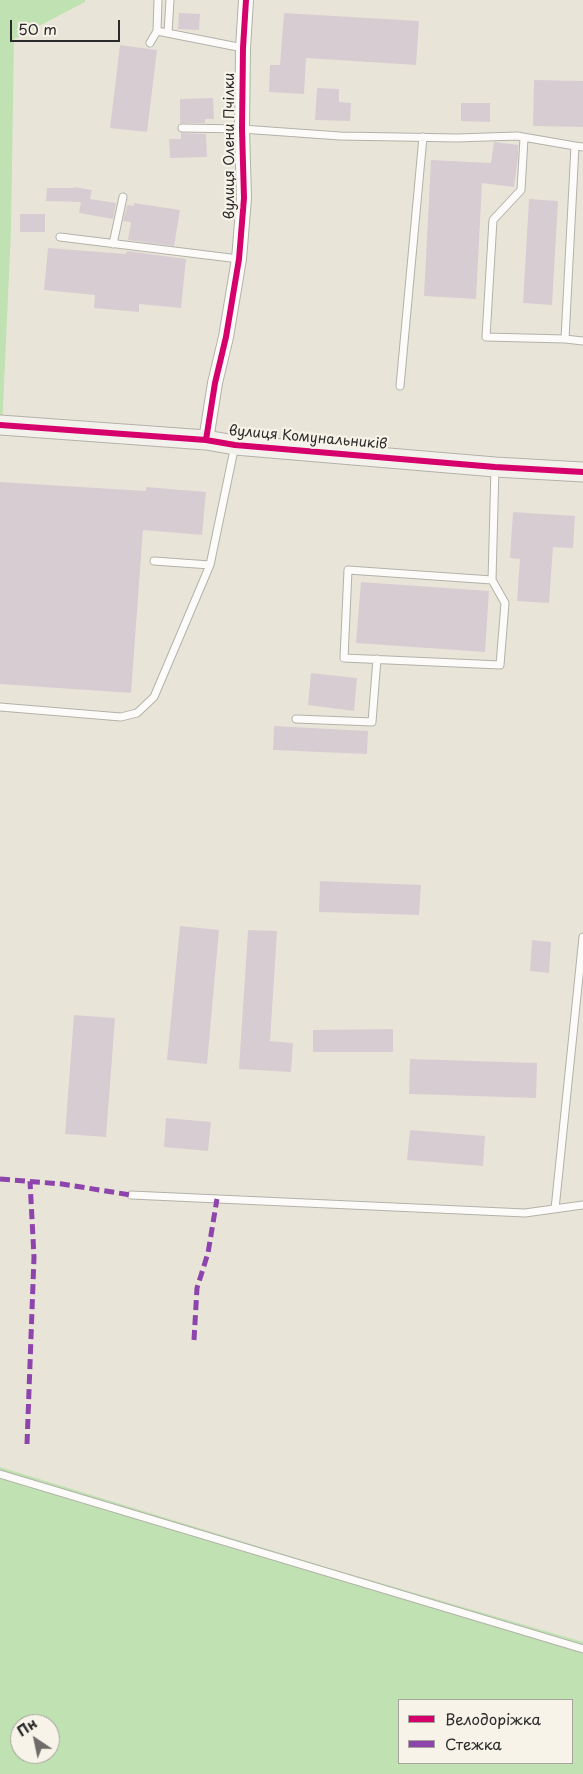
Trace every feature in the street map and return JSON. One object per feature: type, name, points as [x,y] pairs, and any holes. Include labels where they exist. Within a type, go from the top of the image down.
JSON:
[{"type":"street","name":"вулиця Олени Пчілки","points":[[206,440],[239,259],[244,198],[242,129],[243,48],[246,0]]},
{"type":"street","name":"вулиця Комунальників","points":[[0,425],[206,440],[235,445],[495,467],[583,472]]},
{"type":"lane","points":[[150,43],[157,31],[158,0]]},
{"type":"lane","points":[[168,33],[170,0]]},
{"type":"lane","points":[[157,31],[243,48]]},
{"type":"lane","points":[[182,128],[242,129],[340,136],[457,138],[518,136],[583,147]]},
{"type":"lane","points":[[400,386],[423,137]]},
{"type":"lane","points":[[524,138],[521,190],[493,220],[486,337],[583,341]]},
{"type":"lane","points":[[565,339],[575,146]]},
{"type":"lane","points":[[113,244],[123,197]]},
{"type":"lane","points":[[60,237],[239,259]]},
{"type":"lane","points":[[0,707],[121,717],[137,714],[154,697],[210,565],[235,445]]},
{"type":"lane","points":[[492,580],[348,570],[344,658],[500,665],[505,603],[492,580],[495,467]]},
{"type":"lane","points":[[154,561],[210,565]]},
{"type":"lane","points":[[296,719],[372,722],[377,660]]},
{"type":"lane","points":[[555,1209],[583,937]]},
{"type":"lane","points":[[131,1196],[525,1213],[583,1205]]},
{"type":"lane","points":[[0,1474],[583,1649]]},
{"type":"green space","points":[[0,0],[85,0],[85,2],[14,39],[11,230],[2,429],[0,429]]},
{"type":"green space","points":[[0,1467],[326,1567],[583,1642],[583,1774],[0,1774]]},
{"type":"building","points":[[179,13],[200,14],[199,30],[178,29]]},
{"type":"building","points":[[284,13],[419,21],[416,65],[306,58],[304,94],[269,92],[270,65],[280,65]]},
{"type":"building","points":[[120,45],[157,50],[147,132],[110,128]]},
{"type":"building","points":[[534,80],[583,81],[583,127],[533,126]]},
{"type":"building","points":[[317,88],[339,89],[339,102],[351,103],[350,121],[315,120]]},
{"type":"building","points":[[213,98],[214,119],[205,119],[205,123],[180,123],[180,99]]},
{"type":"building","points":[[461,103],[490,103],[490,122],[461,121]]},
{"type":"building","points":[[181,133],[206,134],[207,157],[170,158],[169,139],[181,139]]},
{"type":"building","points":[[494,142],[518,145],[518,156],[514,187],[482,183],[476,299],[424,296],[431,160],[491,163]]},
{"type":"building","points":[[74,187],[92,190],[90,199],[116,203],[113,219],[79,213],[81,202],[46,201],[47,188]]},
{"type":"building","points":[[529,199],[558,201],[552,305],[523,303]]},
{"type":"building","points":[[134,203],[180,210],[174,246],[128,240],[131,222],[123,221],[127,205],[134,206]]},
{"type":"building","points":[[20,214],[45,214],[45,232],[20,232]]},
{"type":"building","points":[[48,248],[126,254],[127,251],[186,259],[181,308],[139,304],[139,312],[94,308],[95,295],[44,290]]},
{"type":"building","points":[[0,482],[146,491],[146,487],[206,492],[202,535],[143,530],[131,693],[0,684]]},
{"type":"building","points":[[513,512],[575,516],[573,548],[553,547],[549,603],[517,601],[520,559],[510,558]]},
{"type":"building","points":[[361,582],[489,591],[485,652],[356,643]]},
{"type":"building","points":[[311,673],[357,678],[354,711],[308,705]]},
{"type":"building","points":[[274,726],[368,731],[367,754],[273,750]]},
{"type":"building","points":[[320,881],[421,885],[419,915],[319,912]]},
{"type":"building","points":[[180,926],[219,930],[207,1064],[167,1060]]},
{"type":"building","points":[[248,930],[277,931],[270,1041],[293,1043],[291,1072],[239,1069]]},
{"type":"building","points":[[532,940],[551,942],[549,973],[530,971]]},
{"type":"building","points":[[74,1015],[115,1018],[106,1137],[65,1134]]},
{"type":"building","points":[[393,1029],[393,1052],[313,1052],[313,1030]]},
{"type":"building","points":[[410,1059],[537,1063],[536,1098],[409,1094]]},
{"type":"building","points":[[166,1118],[211,1122],[208,1151],[164,1147]]},
{"type":"building","points":[[410,1130],[485,1136],[483,1166],[407,1160]]},
{"type":"marked path","points":[[0,1179],[62,1184],[131,1195]]},
{"type":"marked path","points":[[27,1444],[34,1257],[30,1181]]},
{"type":"marked path","points":[[194,1340],[197,1288],[208,1253],[217,1199]]},
{"type":"cycle path","points":[[206,440],[239,259],[244,198],[242,129],[243,48],[246,0]]},
{"type":"cycle path","points":[[0,425],[206,440],[235,445],[495,467],[583,472]]}]
